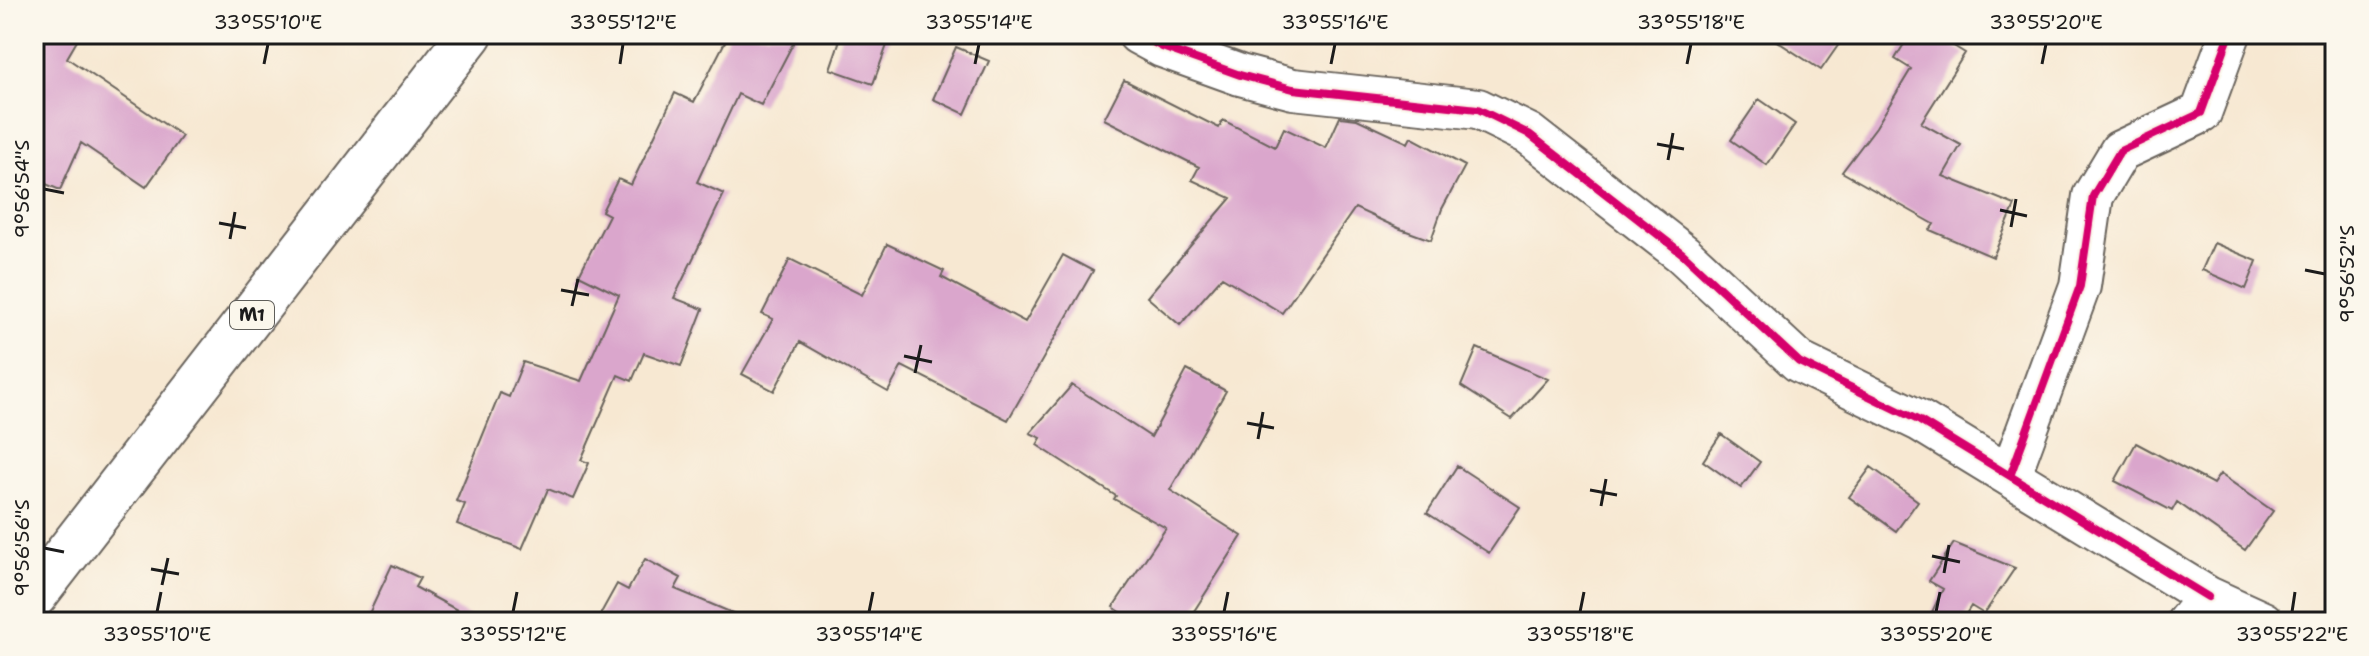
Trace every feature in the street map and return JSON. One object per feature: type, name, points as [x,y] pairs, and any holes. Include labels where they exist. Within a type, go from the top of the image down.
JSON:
[{"type":"highway","name":"M1","points":[[34,596],[470,34]]},
{"type":"street","points":[[1138,34],[1162,47],[1293,89],[1478,109],[1529,134],[1683,254],[1799,362],[1920,421],[2010,476],[2198,609],[2263,622]]},
{"type":"street","points":[[2010,476],[2080,286],[2093,196],[2120,151],[2201,113],[2230,34]]},
{"type":"building","points":[[34,34],[81,34],[67,58],[182,136],[146,187],[81,143],[60,190],[34,179]]},
{"type":"building","points":[[729,34],[798,34],[761,105],[738,94],[697,182],[724,194],[674,298],[703,309],[681,366],[644,353],[632,381],[618,375],[581,460],[589,463],[573,499],[548,489],[522,549],[457,524],[465,504],[456,501],[500,393],[509,397],[523,362],[581,381],[619,295],[579,275],[609,215],[602,211],[618,179],[631,185],[675,93],[694,102]]},
{"type":"building","points":[[842,34],[891,34],[873,84],[830,69]]},
{"type":"building","points":[[1766,34],[1846,34],[1821,70]]},
{"type":"building","points":[[1910,34],[1934,34],[1965,53],[1921,123],[1961,145],[1943,176],[2015,205],[1993,257],[1930,230],[1934,224],[1842,172],[1876,127],[1911,69],[1895,59]]},
{"type":"building","points":[[956,47],[989,61],[965,114],[933,99]]},
{"type":"building","points":[[1124,80],[1219,128],[1223,120],[1275,147],[1284,128],[1326,148],[1340,117],[1357,119],[1408,143],[1411,137],[1465,166],[1442,209],[1431,240],[1355,208],[1282,313],[1222,277],[1180,325],[1147,297],[1231,198],[1192,180],[1199,167],[1104,119]]},
{"type":"building","points":[[1759,99],[1795,124],[1767,165],[1731,140]]},
{"type":"building","points":[[2214,243],[2257,261],[2246,289],[2202,270]]},
{"type":"building","points":[[887,244],[944,271],[941,277],[1025,322],[1063,255],[1093,271],[1008,420],[902,366],[888,392],[800,342],[774,391],[742,374],[773,319],[762,314],[790,259],[862,295]]},
{"type":"building","points":[[1477,348],[1548,379],[1512,419],[1461,386]]},
{"type":"building","points":[[1187,370],[1226,391],[1170,490],[1242,536],[1187,622],[1136,622],[1113,607],[1166,528],[1114,499],[1116,496],[1037,445],[1041,438],[1030,433],[1072,385],[1151,437]]},
{"type":"building","points":[[1721,434],[1760,462],[1741,488],[1703,461]]},
{"type":"building","points":[[2136,443],[2213,484],[2220,474],[2273,511],[2245,550],[2177,502],[2172,511],[2115,481]]},
{"type":"building","points":[[1457,466],[1520,507],[1489,553],[1427,513]]},
{"type":"building","points":[[1871,467],[1918,501],[1896,531],[1849,497]]},
{"type":"building","points":[[1954,543],[2015,568],[1984,614],[1971,606],[1961,622],[1951,622],[1932,612],[1943,589],[1929,581]]},
{"type":"building","points":[[645,559],[681,578],[675,589],[754,622],[596,622],[617,584],[628,590]]},
{"type":"building","points":[[392,565],[420,578],[415,587],[479,622],[365,622]]},
{"type":"cycle path","points":[[1138,34],[1162,47],[1240,75],[1293,89],[1478,109],[1529,134],[1683,254],[1799,362],[1920,421],[2208,597]]},
{"type":"cycle path","points":[[2010,476],[2080,286],[2093,196],[2120,151],[2201,113],[2230,34]]}]
